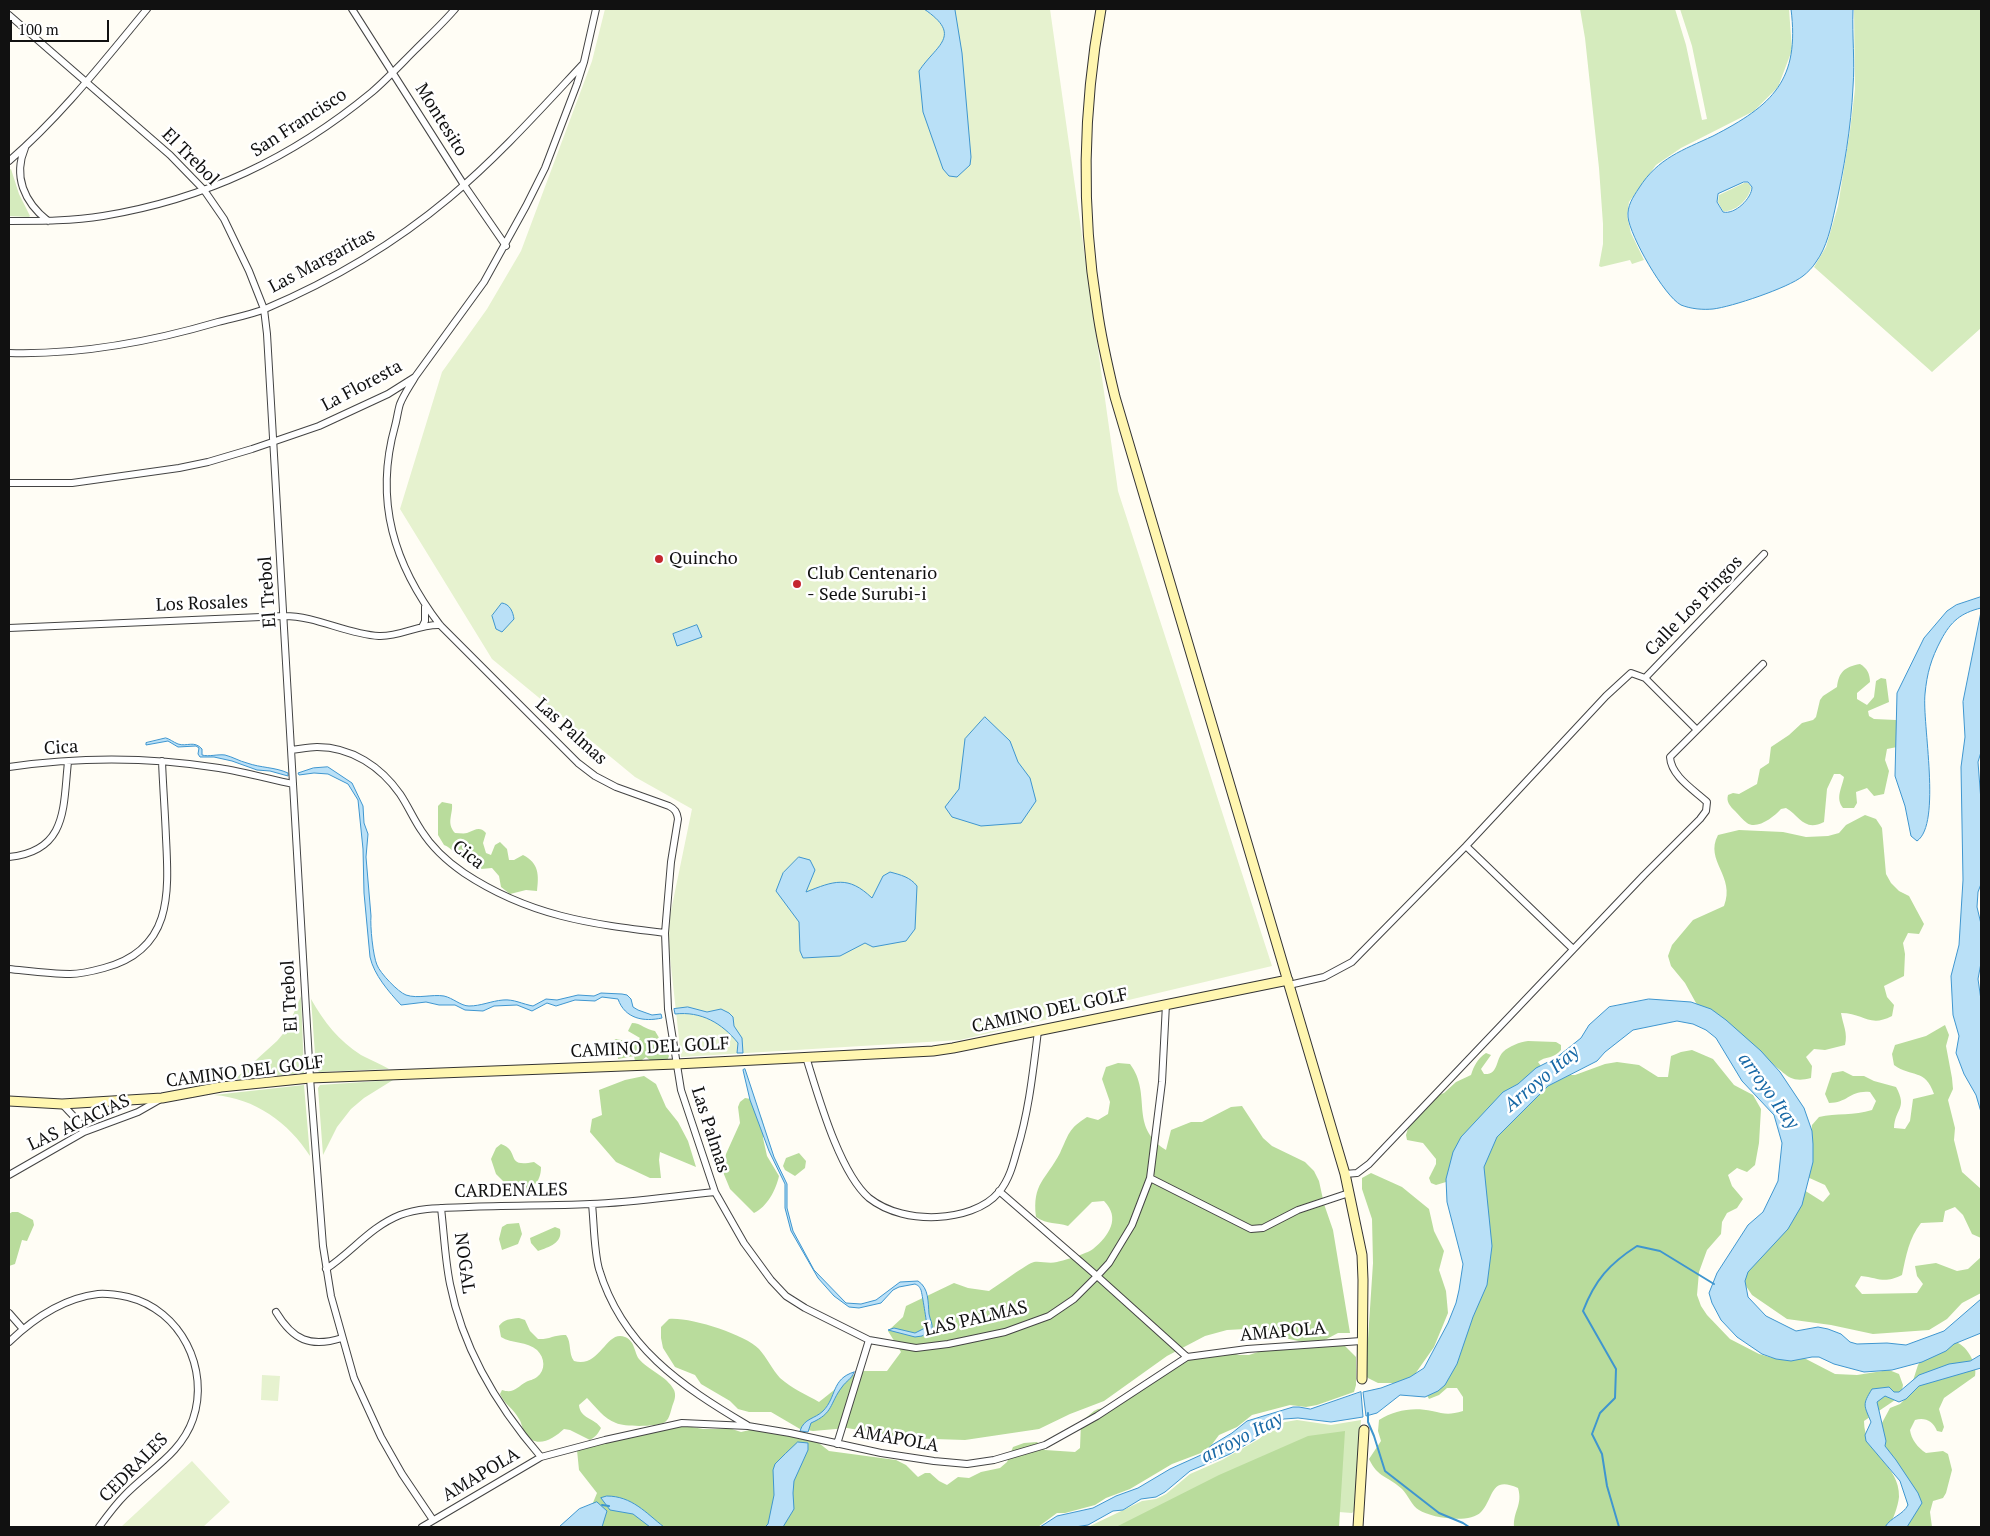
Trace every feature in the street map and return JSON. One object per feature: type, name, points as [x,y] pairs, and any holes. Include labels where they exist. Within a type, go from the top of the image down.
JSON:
[{"type":"street","points":[[9,161],[88,82],[147,9]]},
{"type":"street","name":"Montesito","points":[[352,9],[464,186],[506,246]]},
{"type":"street","name":"San Francisco","points":[[9,221],[48,221],[132,211],[204,190],[245,174],[298,145],[373,91],[455,9]]},
{"type":"street","name":"La Floresta","points":[[9,483],[72,483],[208,462],[319,426],[388,394],[415,377],[484,282],[506,246],[544,168],[584,62],[596,9]]},
{"type":"street","points":[[1101,9],[1092,64],[1085,152],[1090,254],[1101,332],[1115,398],[1345,1174],[1362,1255],[1362,1379]]},
{"type":"street","name":"El Trebol","points":[[9,15],[170,155],[204,190],[224,219],[249,271],[264,310],[284,616],[310,1078],[326,1269],[342,1338],[354,1378],[367,1410],[402,1474],[433,1520]]},
{"type":"street","name":"Las Margaritas","points":[[9,353],[86,349],[173,335],[264,310],[331,277],[407,231],[464,186],[503,150],[584,62]]},
{"type":"street","points":[[26,146],[19,167],[21,180],[34,210],[48,221]]},
{"type":"street","name":"Las Palmas","points":[[415,377],[400,404],[386,466],[386,494],[395,547],[405,570],[425,606],[440,625],[578,763],[595,776],[616,787],[674,809],[678,819],[671,862],[665,933],[668,1009],[676,1064],[689,1118],[715,1192]]},
{"type":"street","points":[[388,394],[394,394],[400,404]]},
{"type":"street","name":"Calle Los Pingos","points":[[1645,678],[1764,554]]},
{"type":"street","points":[[422,627],[426,615],[425,606]]},
{"type":"street","name":"Los Rosales","points":[[9,628],[301,616],[347,631],[381,636],[440,625]]},
{"type":"street","points":[[1345,1174],[1357,1173],[1369,1164],[1573,949],[1700,819],[1706,811],[1707,802],[1676,773],[1670,757],[1763,664]]},
{"type":"street","points":[[1289,982],[1324,976],[1352,962],[1631,673],[1645,678],[1697,730]]},
{"type":"street","name":"Cica","points":[[291,750],[318,747],[337,749],[370,763],[399,793],[432,846],[462,871],[502,895],[528,907],[566,918],[665,933]]},
{"type":"street","name":"Cica","points":[[9,767],[132,759],[220,768],[293,784]]},
{"type":"street","points":[[9,969],[72,974],[97,970],[117,964],[133,956],[150,940],[160,923],[168,889],[162,761]]},
{"type":"street","points":[[9,857],[27,854],[41,847],[52,836],[61,821],[68,762]]},
{"type":"street","points":[[1466,846],[1573,949]]},
{"type":"street","name":"CAMINO DEL GOLF","points":[[9,1101],[62,1104],[162,1098],[222,1087],[310,1078],[676,1064],[933,1051],[1166,1004],[1289,982]]},
{"type":"street","name":"LAS PALMAS","points":[[715,1192],[744,1243],[771,1280],[786,1296],[805,1308],[869,1340],[916,1348],[948,1344],[1005,1332],[1049,1316],[1074,1299],[1109,1263],[1132,1225],[1150,1178],[1162,1082],[1166,1004]]},
{"type":"street","points":[[806,1057],[823,1112],[847,1166],[860,1188],[877,1204],[905,1215],[925,1218],[949,1217],[980,1207],[999,1191],[1011,1170],[1025,1125],[1032,1088],[1038,1031]]},
{"type":"street","name":"LAS ACACIAS","points":[[9,1175],[84,1132],[138,1112],[162,1098]]},
{"type":"street","points":[[62,1104],[80,1122],[84,1132]]},
{"type":"street","points":[[1150,1178],[1250,1228],[1263,1228],[1298,1210],[1349,1193]]},
{"type":"street","points":[[999,1191],[1187,1357]]},
{"type":"street","name":"CARDENALES","points":[[326,1269],[361,1239],[384,1223],[400,1215],[420,1210],[592,1204],[715,1192]]},
{"type":"street","points":[[592,1204],[599,1267],[615,1306],[640,1345],[656,1361],[699,1396],[748,1426]]},
{"type":"street","name":"NOGAL","points":[[441,1208],[450,1282],[459,1322],[474,1360],[514,1423],[540,1457]]},
{"type":"street","name":"CEDRALES","points":[[9,1342],[22,1329],[63,1304],[99,1294],[113,1294],[138,1299],[160,1311],[184,1338],[197,1374],[199,1391],[195,1412],[184,1438],[172,1454],[126,1494],[98,1527]]},
{"type":"street","points":[[276,1312],[286,1328],[302,1339],[327,1342],[342,1338]]},
{"type":"street","points":[[9,1313],[22,1329]]},
{"type":"street","points":[[837,1444],[869,1340]]},
{"type":"street","name":"AMAPOLA","points":[[422,1527],[540,1457],[682,1423],[748,1426],[881,1453],[934,1462],[967,1464],[994,1460],[1046,1445],[1069,1433],[1187,1357],[1247,1349],[1361,1341]]},
{"type":"street","points":[[1358,1527],[1364,1430]]},
{"type":"green space","name":"Club Centenario - Sede Surubi-i","points":[[605,9],[1050,9],[1118,491],[1272,966],[960,1040],[681,1057],[667,930],[692,809],[635,777],[492,659],[400,509],[442,372],[487,309],[521,251],[592,61]]},
{"type":"green space","points":[[1580,9],[1675,9],[1686,45],[1702,120],[1707,119],[1692,46],[1680,9],[1789,9],[1792,50],[1778,87],[1754,111],[1681,148],[1656,165],[1629,202],[1627,216],[1631,233],[1644,260],[1632,264],[1630,260],[1599,266],[1603,244],[1603,224],[1599,168],[1585,38]]},
{"type":"green space","points":[[1854,9],[1981,9],[1981,328],[1932,372],[1814,267],[1826,247],[1838,206],[1850,131],[1855,89]]},
{"type":"green space","points":[[11,169],[29,217],[9,216],[9,170]]},
{"type":"green space","points":[[1744,183],[1748,183],[1751,187],[1745,200],[1732,210],[1723,211],[1718,202],[1719,195]]},
{"type":"green space","points":[[1860,664],[1868,672],[1870,682],[1857,693],[1857,699],[1867,705],[1874,697],[1876,681],[1881,678],[1886,679],[1889,702],[1868,711],[1869,716],[1874,719],[1896,720],[1899,725],[1897,747],[1887,749],[1885,760],[1889,771],[1884,794],[1874,796],[1867,788],[1856,792],[1857,803],[1854,808],[1843,808],[1839,797],[1844,777],[1840,774],[1834,774],[1827,789],[1824,822],[1817,825],[1807,824],[1786,808],[1781,809],[1770,819],[1760,824],[1751,825],[1747,823],[1730,806],[1728,795],[1733,793],[1739,794],[1757,784],[1760,769],[1769,763],[1771,747],[1789,735],[1802,723],[1813,720],[1816,717],[1820,700],[1837,687],[1843,671]]},
{"type":"green space","points":[[442,802],[452,804],[450,822],[455,833],[481,830],[486,833],[483,843],[486,853],[491,855],[495,845],[500,842],[507,849],[509,860],[514,860],[523,855],[528,858],[537,870],[537,891],[526,890],[510,894],[501,887],[499,876],[492,868],[481,869],[461,858],[444,845],[438,835],[438,806]]},
{"type":"green space","points":[[1865,815],[1876,819],[1882,828],[1886,874],[1899,891],[1909,896],[1924,924],[1919,934],[1908,933],[1903,943],[1905,954],[1904,976],[1884,986],[1887,997],[1894,1005],[1892,1016],[1878,1021],[1841,1013],[1846,1033],[1845,1045],[1825,1050],[1814,1049],[1806,1057],[1812,1066],[1811,1078],[1803,1080],[1791,1078],[1762,1059],[1733,1058],[1696,1003],[1685,983],[1671,966],[1668,956],[1672,945],[1693,920],[1724,906],[1727,895],[1726,886],[1715,853],[1718,835],[1739,830],[1783,832],[1806,837],[1828,836],[1839,833],[1846,825]]},
{"type":"green space","points":[[301,996],[304,1073],[235,1079],[277,1041],[287,1029]]},
{"type":"green space","points":[[311,999],[327,1023],[346,1044],[361,1055],[389,1069],[319,1072],[316,1068]]},
{"type":"green space","points":[[632,1023],[655,1031],[665,1044],[661,1048],[650,1050],[651,1052],[668,1054],[667,1061],[655,1064],[646,1057],[638,1063],[635,1061],[634,1056],[618,1059],[618,1046],[610,1044],[611,1042],[616,1039],[636,1043],[640,1038],[628,1031]]},
{"type":"green space","points":[[1945,1025],[1949,1035],[1946,1046],[1953,1089],[1948,1100],[1955,1128],[1954,1140],[1962,1172],[1981,1189],[1981,1238],[1972,1234],[1963,1215],[1955,1207],[1945,1211],[1943,1222],[1921,1223],[1911,1241],[1902,1275],[1886,1280],[1861,1276],[1855,1286],[1862,1294],[1917,1293],[1923,1284],[1917,1276],[1915,1266],[1936,1263],[1957,1271],[1968,1269],[1981,1257],[1981,1293],[1962,1303],[1947,1319],[1929,1330],[1873,1334],[1831,1325],[1787,1319],[1752,1295],[1744,1283],[1745,1272],[1804,1190],[1823,1202],[1830,1194],[1825,1185],[1805,1176],[1812,1125],[1819,1117],[1872,1110],[1876,1101],[1870,1092],[1863,1092],[1841,1101],[1829,1103],[1825,1094],[1832,1073],[1843,1071],[1853,1076],[1864,1076],[1896,1087],[1901,1104],[1894,1128],[1905,1129],[1910,1121],[1913,1099],[1934,1094],[1926,1080],[1922,1077],[1894,1065],[1892,1054],[1895,1045],[1926,1036]]},
{"type":"green space","points":[[1528,1041],[1556,1042],[1561,1045],[1561,1050],[1555,1055],[1538,1062],[1544,1070],[1446,1182],[1436,1185],[1431,1183],[1429,1178],[1436,1164],[1436,1159],[1423,1143],[1407,1140],[1406,1135],[1409,1125],[1429,1098],[1444,1093],[1456,1082],[1471,1075],[1476,1063],[1486,1053],[1491,1055],[1481,1069],[1484,1074],[1489,1074],[1494,1070],[1505,1050]]},
{"type":"green space","points":[[1692,1050],[1713,1059],[1734,1085],[1753,1095],[1761,1109],[1759,1143],[1755,1165],[1747,1172],[1737,1168],[1728,1175],[1732,1186],[1743,1199],[1737,1208],[1727,1213],[1722,1222],[1721,1234],[1707,1250],[1699,1272],[1697,1295],[1701,1306],[1730,1339],[1759,1354],[1773,1358],[1795,1356],[1806,1359],[1835,1374],[1857,1375],[1889,1370],[1899,1374],[1903,1385],[1901,1396],[1864,1421],[1870,1443],[1894,1476],[1898,1486],[1899,1497],[1889,1527],[1514,1527],[1519,1504],[1518,1488],[1502,1484],[1497,1486],[1481,1512],[1476,1516],[1450,1519],[1419,1510],[1402,1489],[1376,1470],[1369,1459],[1381,1441],[1378,1431],[1379,1420],[1411,1409],[1447,1414],[1463,1411],[1463,1397],[1457,1388],[1447,1388],[1439,1395],[1429,1399],[1424,1390],[1467,1289],[1465,1183],[1509,1111],[1561,1075],[1575,1075],[1605,1064],[1617,1062],[1639,1065],[1658,1077],[1668,1077],[1671,1056]]},
{"type":"green space","points":[[1118,1063],[1130,1064],[1137,1076],[1144,1120],[1148,1131],[1154,1141],[1166,1150],[1171,1130],[1191,1122],[1202,1122],[1231,1107],[1242,1106],[1263,1138],[1272,1146],[1305,1162],[1314,1171],[1319,1181],[1324,1204],[1333,1230],[1350,1333],[1338,1333],[1319,1343],[1307,1343],[1285,1338],[1263,1328],[1227,1330],[1205,1336],[1167,1356],[1104,1401],[1070,1414],[1039,1429],[965,1440],[905,1438],[847,1428],[813,1431],[800,1429],[771,1412],[749,1412],[738,1409],[730,1401],[701,1384],[695,1375],[675,1367],[663,1348],[661,1327],[669,1319],[703,1324],[729,1332],[752,1343],[762,1352],[774,1371],[784,1382],[819,1402],[853,1375],[864,1371],[887,1371],[901,1352],[888,1331],[903,1317],[906,1306],[954,1283],[968,1288],[989,1291],[1031,1263],[1057,1262],[1081,1255],[1093,1249],[1108,1233],[1111,1226],[1112,1214],[1104,1201],[1092,1202],[1068,1226],[1040,1220],[1036,1217],[1036,1196],[1041,1182],[1055,1162],[1072,1129],[1087,1117],[1098,1120],[1108,1114],[1110,1102],[1102,1079],[1106,1067]]},
{"type":"green space","points":[[644,1076],[656,1084],[666,1107],[678,1122],[688,1141],[696,1167],[660,1152],[661,1178],[650,1178],[616,1162],[590,1132],[592,1119],[602,1115],[599,1090],[625,1080]]},
{"type":"green space","points":[[393,1080],[364,1098],[351,1109],[337,1127],[323,1155],[318,1088],[320,1085]]},
{"type":"green space","points":[[304,1085],[310,1156],[292,1133],[270,1114],[243,1101],[214,1095]]},
{"type":"green space","points":[[745,1098],[751,1099],[762,1119],[764,1127],[763,1138],[767,1156],[779,1176],[770,1198],[763,1207],[754,1213],[730,1189],[723,1172],[726,1154],[740,1123],[738,1107]]},
{"type":"green space","points":[[501,1144],[507,1147],[519,1163],[534,1162],[541,1167],[541,1173],[537,1182],[518,1196],[506,1193],[503,1181],[496,1174],[491,1159],[496,1148]]},
{"type":"green space","points":[[799,1153],[806,1161],[805,1168],[795,1176],[785,1170],[783,1166],[786,1158]]},
{"type":"green space","points":[[1371,1173],[1402,1187],[1429,1209],[1434,1231],[1444,1251],[1439,1270],[1446,1291],[1448,1313],[1434,1347],[1413,1377],[1400,1383],[1378,1383],[1368,1378],[1361,1371],[1362,1359],[1368,1339],[1373,1263],[1372,1219],[1362,1189],[1362,1178]]},
{"type":"green space","points":[[18,1212],[33,1220],[34,1225],[27,1241],[22,1240],[15,1264],[9,1266],[9,1214]]},
{"type":"green space","points":[[519,1223],[522,1234],[518,1244],[502,1250],[499,1239],[502,1227],[507,1224]]},
{"type":"green space","points":[[555,1227],[560,1229],[557,1241],[551,1246],[538,1251],[531,1243],[530,1238]]},
{"type":"green space","points":[[519,1318],[525,1320],[530,1331],[538,1339],[566,1335],[574,1361],[583,1362],[590,1360],[613,1338],[618,1336],[628,1339],[633,1344],[639,1359],[667,1381],[674,1390],[675,1399],[668,1419],[661,1424],[655,1425],[620,1424],[608,1419],[587,1398],[579,1405],[580,1410],[601,1428],[592,1439],[590,1440],[564,1429],[544,1441],[534,1441],[529,1438],[517,1415],[500,1394],[502,1390],[512,1391],[536,1378],[543,1367],[542,1357],[533,1347],[501,1337],[499,1326],[508,1320]]},
{"type":"green space","points":[[1954,1342],[1967,1350],[1975,1366],[1975,1376],[1944,1398],[1939,1409],[1944,1427],[1942,1432],[1937,1431],[1931,1422],[1922,1419],[1915,1420],[1910,1430],[1915,1443],[1926,1453],[1943,1451],[1948,1454],[1952,1470],[1943,1498],[1933,1501],[1930,1512],[1932,1527],[1908,1527],[1908,1508],[1901,1471],[1879,1444],[1876,1434],[1890,1408],[1900,1404],[1908,1396],[1921,1360]]},
{"type":"green space","points":[[1342,1343],[1356,1357],[1356,1385],[1354,1392],[1317,1405],[1306,1407],[1290,1405],[1252,1415],[1237,1427],[1219,1435],[1210,1447],[1201,1453],[1172,1464],[1130,1489],[1106,1498],[1095,1505],[1065,1513],[1057,1513],[1038,1527],[583,1527],[597,1493],[579,1470],[577,1450],[600,1443],[603,1444],[607,1441],[686,1426],[703,1429],[732,1429],[741,1432],[754,1429],[815,1440],[829,1451],[896,1460],[906,1465],[918,1477],[925,1473],[930,1473],[947,1485],[958,1477],[969,1478],[981,1472],[1000,1468],[1007,1462],[1013,1447],[1024,1443],[1037,1442],[1045,1450],[1075,1452],[1080,1448],[1081,1422],[1098,1409],[1115,1407],[1182,1360],[1233,1353],[1249,1355],[1267,1349]]},
{"type":"green space","points":[[262,1375],[280,1376],[278,1401],[261,1400]]},
{"type":"green space","points":[[1297,1420],[1331,1425],[1361,1420],[1355,1510],[1352,1513],[1298,1509],[1229,1527],[1088,1527],[1142,1501],[1156,1499],[1166,1494],[1190,1474],[1222,1460],[1259,1439],[1271,1428],[1285,1422]]},
{"type":"green space","points":[[1345,1431],[1339,1527],[1116,1527],[1219,1475],[1308,1436]]},
{"type":"green space","points":[[192,1461],[230,1502],[203,1527],[122,1526]]},
{"type":"water","points":[[924,9],[955,9],[962,53],[971,157],[970,165],[957,177],[949,176],[943,169],[923,112],[919,71],[939,47],[944,34],[942,26],[936,18]]},
{"type":"water","points":[[1791,9],[1853,9],[1854,77],[1851,118],[1841,179],[1826,243],[1810,270],[1796,281],[1785,286],[1745,301],[1713,309],[1681,305],[1657,278],[1641,251],[1630,226],[1628,209],[1637,191],[1654,169],[1681,151],[1734,125],[1766,101],[1778,88],[1786,72],[1791,54],[1793,34]],"holes":[[[1748,182],[1752,187],[1746,201],[1733,211],[1723,212],[1717,202],[1718,194]]]},
{"type":"water","points":[[1981,597],[1981,608],[1962,615],[1945,633],[1928,673],[1925,708],[1930,795],[1924,831],[1917,841],[1911,836],[1905,806],[1895,776],[1897,693],[1924,638],[1947,611],[1956,605]]},
{"type":"water","points":[[502,603],[511,609],[514,619],[502,632],[496,629],[492,616]]},
{"type":"water","points":[[1981,612],[1981,752],[1978,762],[1981,801],[1981,884],[1978,892],[1977,907],[1981,924],[1981,963],[1978,979],[1981,1000],[1981,1112],[1976,1095],[1964,1074],[1956,1053],[1959,1036],[1953,1015],[1951,976],[1959,945],[1963,880],[1961,767],[1965,737],[1963,702]]},
{"type":"water","points":[[697,625],[702,637],[677,646],[673,634]]},
{"type":"water","points":[[985,717],[1010,741],[1018,762],[1030,778],[1036,801],[1021,823],[981,826],[952,817],[945,807],[959,789],[965,739]]},
{"type":"water","points":[[166,738],[181,745],[193,744],[199,746],[202,749],[202,755],[225,755],[252,765],[283,771],[288,773],[288,776],[257,770],[214,757],[200,757],[198,754],[199,748],[196,746],[178,747],[168,741],[146,745],[146,743]]},
{"type":"water","points":[[328,767],[352,783],[363,806],[364,823],[368,834],[366,857],[374,955],[385,977],[399,990],[411,996],[444,996],[469,1006],[507,1000],[533,1006],[546,999],[557,1000],[578,995],[594,996],[601,993],[622,994],[627,995],[631,999],[633,1007],[638,1010],[652,1015],[661,1014],[662,1018],[649,1020],[636,1018],[625,1011],[618,999],[602,997],[595,1001],[575,1000],[556,1006],[547,1003],[532,1011],[517,1005],[494,1006],[483,1011],[465,1010],[455,1005],[439,1005],[426,1002],[401,1005],[378,977],[370,957],[358,800],[348,784],[328,774],[299,775],[298,773],[313,768]]},
{"type":"water","points":[[799,857],[810,860],[815,870],[806,892],[825,885],[841,882],[856,886],[872,898],[883,876],[890,872],[908,878],[917,886],[915,929],[906,941],[873,947],[865,943],[840,956],[803,958],[800,951],[799,922],[776,891],[783,873]]},
{"type":"water","points":[[1649,999],[1691,1002],[1711,1009],[1761,1051],[1780,1072],[1804,1108],[1812,1131],[1813,1162],[1802,1205],[1788,1229],[1748,1272],[1745,1281],[1748,1297],[1766,1316],[1796,1331],[1818,1327],[1828,1329],[1841,1334],[1850,1342],[1857,1344],[1887,1343],[1906,1345],[1944,1331],[1981,1299],[1981,1333],[1954,1344],[1946,1351],[1922,1362],[1892,1370],[1864,1372],[1834,1364],[1819,1357],[1791,1361],[1776,1359],[1762,1354],[1737,1337],[1721,1320],[1709,1293],[1717,1273],[1748,1225],[1763,1212],[1778,1181],[1782,1143],[1774,1115],[1742,1081],[1716,1038],[1706,1030],[1693,1024],[1677,1021],[1633,1030],[1605,1052],[1597,1061],[1548,1086],[1497,1137],[1484,1167],[1492,1246],[1487,1285],[1473,1317],[1457,1364],[1445,1385],[1438,1391],[1425,1397],[1400,1395],[1377,1413],[1366,1416],[1363,1392],[1381,1388],[1410,1377],[1424,1368],[1448,1323],[1456,1303],[1463,1264],[1447,1202],[1446,1179],[1453,1152],[1461,1137],[1503,1092],[1518,1084],[1536,1068],[1556,1058],[1581,1038],[1589,1025],[1609,1007]]},
{"type":"water","points":[[688,1007],[707,1012],[721,1009],[729,1013],[733,1017],[734,1026],[742,1038],[743,1053],[737,1053],[738,1043],[718,1024],[694,1014],[675,1014],[674,1009]]},
{"type":"water","points":[[745,1069],[774,1157],[787,1184],[787,1208],[793,1231],[814,1270],[846,1303],[861,1304],[876,1300],[900,1282],[918,1281],[926,1291],[932,1330],[922,1336],[915,1337],[888,1330],[894,1328],[915,1333],[927,1327],[921,1290],[915,1284],[893,1290],[881,1303],[859,1308],[849,1307],[834,1296],[818,1278],[791,1231],[785,1208],[785,1184],[769,1151],[750,1100],[743,1070]]},
{"type":"water","points":[[1981,1355],[1981,1368],[1919,1386],[1906,1399],[1899,1402],[1885,1396],[1877,1402],[1886,1441],[1885,1446],[1918,1493],[1922,1503],[1907,1527],[1885,1527],[1908,1505],[1900,1481],[1866,1441],[1865,1435],[1871,1422],[1865,1405],[1869,1394],[1872,1389],[1889,1387],[1894,1392],[1899,1392],[1919,1375],[1949,1364],[1970,1361]]},
{"type":"water","points":[[854,1372],[824,1416],[811,1423],[808,1432],[800,1431],[804,1424],[820,1414],[827,1406],[841,1379]]},
{"type":"water","name":"arroyo Itay","points":[[1361,1392],[1363,1417],[1331,1422],[1298,1418],[1284,1419],[1270,1425],[1259,1437],[1230,1454],[1190,1471],[1156,1497],[1141,1499],[1123,1510],[1113,1511],[1088,1525],[1040,1527],[1057,1516],[1093,1508],[1116,1496],[1138,1488],[1170,1469],[1201,1455],[1212,1445],[1247,1421],[1293,1407],[1310,1409]]},
{"type":"water","points":[[798,1442],[808,1443],[808,1450],[794,1481],[794,1509],[783,1527],[765,1527],[768,1524],[774,1495],[773,1470],[775,1464]]},
{"type":"water","points":[[607,1496],[631,1502],[664,1527],[650,1527],[633,1514],[610,1510],[601,1498]]},
{"type":"water","points":[[597,1502],[607,1511],[602,1527],[559,1527],[579,1509]]},
{"type":"waterway","points":[[1619,1527],[1607,1486],[1602,1454],[1592,1434],[1600,1413],[1615,1398],[1616,1369],[1583,1311],[1593,1290],[1604,1274],[1618,1259],[1637,1246],[1660,1251],[1714,1284]]},
{"type":"waterway","points":[[1368,1413],[1368,1422],[1385,1471],[1439,1513],[1469,1527]]},
{"type":"waterway","points":[[602,1505],[609,1506]]},
{"type":"place","name":"Quincho","points":[[659,559]]},
{"type":"place","name":"Club Centenario - Sede Surubi-i","points":[[797,584]]},
{"type":"water label","name":"Arroyo Itay","points":[[1542,1079]]}]
